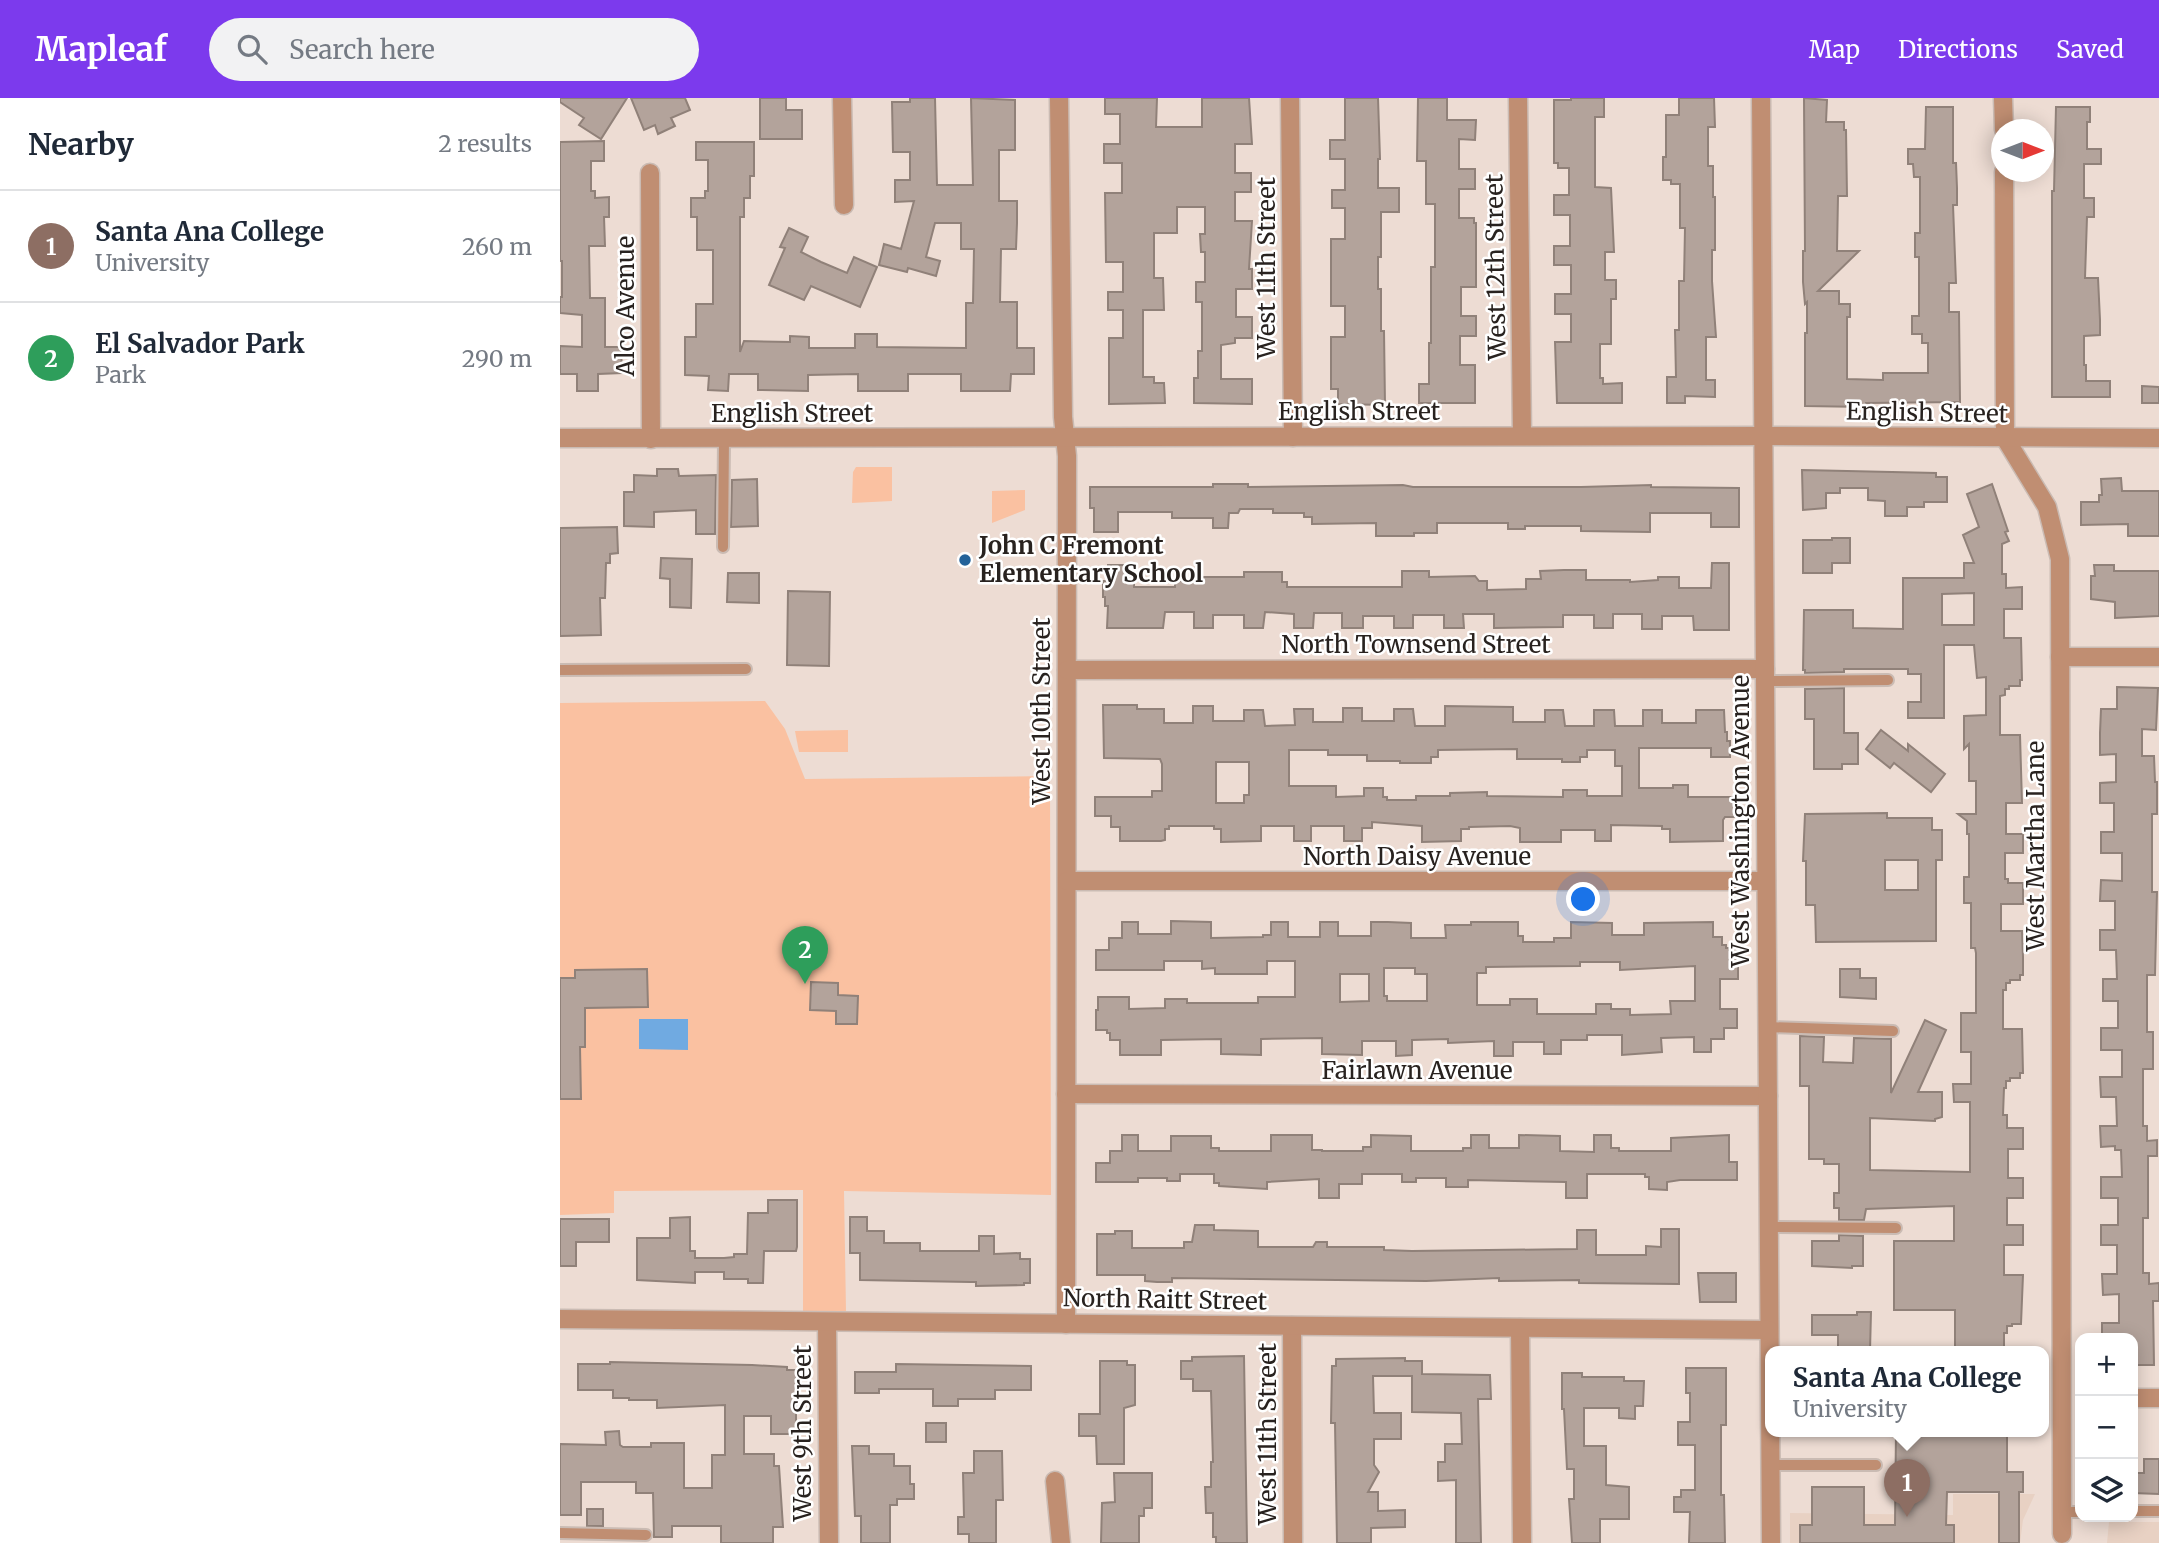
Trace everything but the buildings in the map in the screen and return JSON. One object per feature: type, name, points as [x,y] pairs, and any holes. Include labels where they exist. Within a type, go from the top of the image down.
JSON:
[{"type":"street","points":[[842,98],[844,205]]},
{"type":"street","name":"West 10th Street","points":[[1059,98],[1067,670],[1066,1324]]},
{"type":"street","name":"West 11th Street","points":[[1290,98],[1293,437]]},
{"type":"street","name":"West 12th Street","points":[[1518,98],[1522,436]]},
{"type":"street","name":"West Washington Avenue","points":[[1761,98],[1769,1346]]},
{"type":"street","points":[[2003,98],[2004,119]]},
{"type":"street","name":"Alco Avenue","points":[[650,173],[651,439]]},
{"type":"street","points":[[2004,182],[2005,438]]},
{"type":"street","name":"English Street","points":[[560,438],[2159,438]]},
{"type":"street","name":"West Martha Lane","points":[[2005,438],[2047,507],[2060,559],[2071,1397],[2062,1534]]},
{"type":"street","points":[[2060,657],[2159,657]]},
{"type":"street","name":"North Townsend Street","points":[[1067,670],[1765,675]]},
{"type":"street","name":"North Daisy Avenue","points":[[1067,881],[1766,881]]},
{"type":"street","name":"Fairlawn Avenue","points":[[1066,1094],[1768,1097]]},
{"type":"street","name":"North Raitt Street","points":[[560,1319],[1769,1330]]},
{"type":"street","name":"West 9th Street","points":[[827,1322],[829,1543]]},
{"type":"street","name":"West 11th Street","points":[[1292,1326],[1293,1543]]},
{"type":"street","points":[[1520,1328],[1522,1543]]},
{"type":"street","points":[[2138,1398],[2159,1398]]},
{"type":"street","name":"West Washington Avenue","points":[[1770,1437],[1771,1543]]},
{"type":"street","points":[[1055,1481],[1061,1543]]},
{"type":"lane","points":[[723,547],[724,438]]},
{"type":"lane","points":[[560,670],[747,669]]},
{"type":"lane","points":[[1765,675],[1888,680]]},
{"type":"lane","points":[[1767,1027],[1893,1031]]},
{"type":"lane","points":[[1769,1227],[1896,1228]]},
{"type":"lane","points":[[1770,1465],[1876,1465]]},
{"type":"lane","points":[[2062,1512],[2075,1511]]},
{"type":"lane","points":[[2138,1511],[2159,1511]]},
{"type":"lane","points":[[560,1533],[646,1535]]},
{"type":"shaded area","points":[[856,467],[892,467],[892,501],[852,503],[853,472]]},
{"type":"shaded area","points":[[1025,490],[1025,510],[992,523],[992,491]]},
{"type":"shaded area","points":[[765,701],[785,729],[805,779],[1050,776],[1051,1195],[844,1191],[846,1311],[803,1312],[803,1190],[614,1191],[614,1213],[560,1215],[560,703]]},
{"type":"shaded area","points":[[848,730],[848,752],[799,752],[795,731]]},
{"type":"shaded area","points":[[1953,1494],[2035,1494],[2023,1520],[2020,1543],[1790,1543],[1790,1513],[1953,1515]]},
{"type":"shaded area","points":[[2109,1522],[2159,1522],[2159,1543],[2107,1543]]},
{"type":"water","points":[[639,1019],[688,1019],[688,1050],[639,1049]]},
{"type":"place","name":"John C Fremont Elementary School","points":[[965,560]]},
{"type":"place","name":"El Salvador Park","points":[[805,984]]},
{"type":"place","name":"Santa Ana College","points":[[1907,1517]]}]
